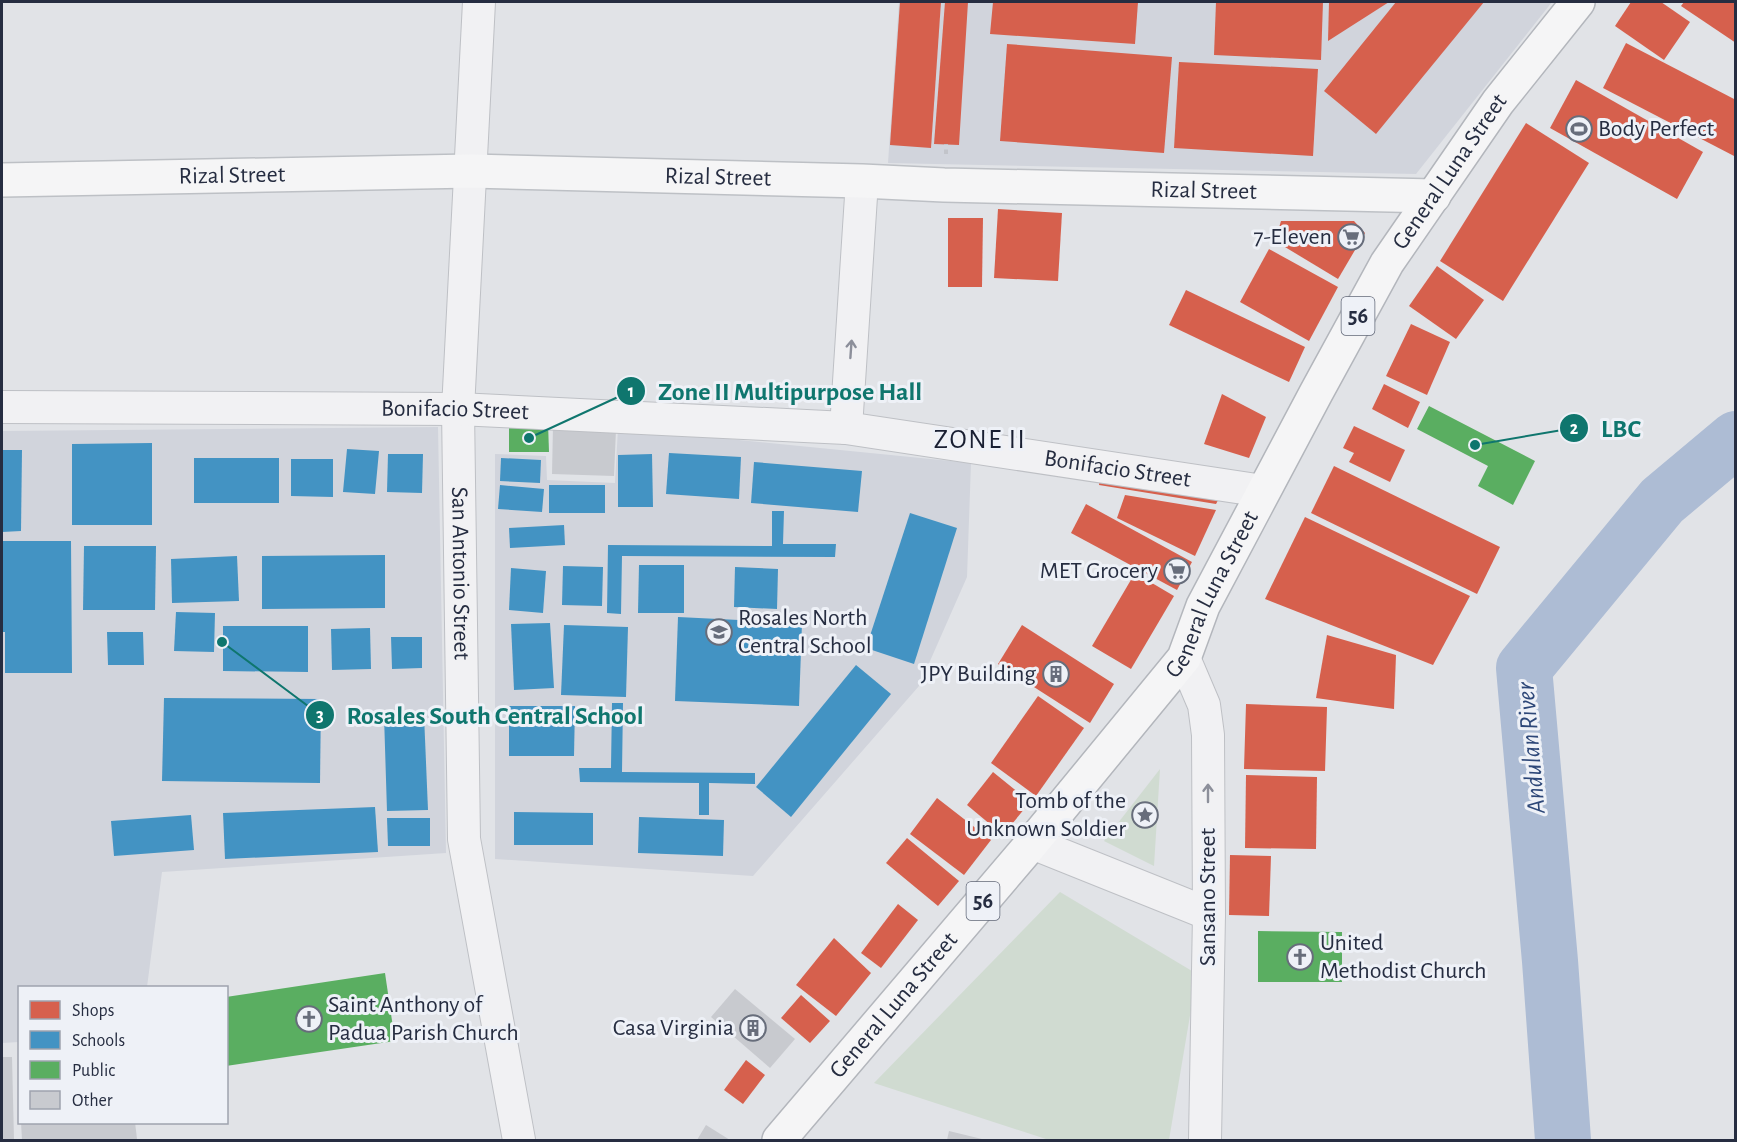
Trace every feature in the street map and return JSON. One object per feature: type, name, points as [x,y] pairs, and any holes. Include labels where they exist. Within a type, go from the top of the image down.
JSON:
[{"type":"main road","name":"General Luna Street","points":[[779,1140],[1032,843],[1184,658],[1203,606],[1387,262],[1498,102],[1578,2]]},
{"type":"main road","name":"Rizal Street","points":[[2,180],[471,171],[1434,196]]},
{"type":"street","name":"San Antonio Street","points":[[479,2],[458,409],[464,839],[519,1140]]},
{"type":"street","points":[[846,428],[862,181]]},
{"type":"street","name":"Bonifacio Street","points":[[2,407],[458,409],[846,428],[1263,491]]},
{"type":"street","name":"Sansano Street","points":[[1184,658],[1204,705],[1208,735],[1209,914],[1205,1140]]},
{"type":"street","points":[[1032,843],[1209,914]]},
{"type":"shaded area","points":[[899,2],[1552,2],[1416,174],[888,163]]},
{"type":"shaded area","points":[[438,427],[446,853],[162,872],[147,986],[18,986],[18,1042],[2,1043],[2,431]]},
{"type":"shaded area","name":"Rosales North Central School","points":[[618,428],[971,463],[967,577],[919,686],[753,876],[495,859],[495,454],[546,456],[547,480],[615,483]]},
{"type":"shaded area","points":[[1160,769],[1154,866],[1104,841]]},
{"type":"shaded area","points":[[1060,892],[1197,974],[1169,1140],[1049,1140],[874,1083]]},
{"type":"building: Shops","points":[[900,2],[941,2],[931,148],[890,145]]},
{"type":"building: Shops","points":[[945,2],[968,2],[959,145],[934,144]]},
{"type":"building: Shops","points":[[993,2],[1138,2],[1135,44],[990,34]]},
{"type":"building: Shops","points":[[1216,2],[1323,2],[1321,60],[1214,55]]},
{"type":"building: Shops","points":[[1329,2],[1389,2],[1328,41]]},
{"type":"building: Shops","points":[[1396,2],[1484,2],[1376,134],[1324,91]]},
{"type":"building: Shops","points":[[1631,2],[1661,2],[1690,22],[1664,60],[1615,26]]},
{"type":"building: Shops","points":[[1684,2],[1736,2],[1736,43],[1681,6]]},
{"type":"building: Shops","points":[[1626,43],[1736,100],[1736,157],[1603,88]]},
{"type":"building: Shops","points":[[1007,44],[1172,57],[1164,153],[1000,141]]},
{"type":"building: Shops","points":[[1179,62],[1318,69],[1313,156],[1174,148]]},
{"type":"building: Shops","points":[[1576,80],[1703,152],[1677,199],[1550,128]]},
{"type":"building: Shops","points":[[1526,123],[1589,163],[1503,301],[1440,261]]},
{"type":"building: Shops","points":[[998,209],[1062,213],[1058,281],[994,278]]},
{"type":"building: Shops","points":[[948,218],[983,218],[982,287],[948,287]]},
{"type":"building: Shops","points":[[1281,221],[1354,221],[1365,233],[1338,279],[1275,241]]},
{"type":"building: Shops","points":[[1269,249],[1338,287],[1309,341],[1240,302]]},
{"type":"building: Shops","points":[[1437,266],[1484,300],[1456,339],[1409,306]]},
{"type":"building: Shops","points":[[1186,290],[1305,347],[1289,382],[1169,325]]},
{"type":"building: Shops","points":[[1411,324],[1450,342],[1427,395],[1386,376]]},
{"type":"building: Shops","points":[[1384,384],[1420,402],[1408,428],[1372,409]]},
{"type":"building: Shops","points":[[1222,394],[1266,417],[1249,458],[1204,444]]},
{"type":"building: Shops","points":[[1354,426],[1405,450],[1390,482],[1349,462],[1354,453],[1343,448]]},
{"type":"building: Shops","points":[[1334,466],[1500,547],[1477,594],[1311,513]]},
{"type":"building: Shops","points":[[1100,470],[1224,489],[1216,504],[1099,485]]},
{"type":"building: Shops","points":[[1125,495],[1216,510],[1195,556],[1117,518]]},
{"type":"building: Shops","points":[[1086,504],[1192,562],[1177,590],[1071,533]]},
{"type":"building: Shops","points":[[1305,517],[1470,596],[1433,665],[1265,599]]},
{"type":"building: Shops","points":[[1135,573],[1174,596],[1131,669],[1092,646]]},
{"type":"building: Shops","name":"JPY Building","points":[[1022,625],[1114,684],[1090,723],[998,664]]},
{"type":"building: Shops","points":[[1327,635],[1396,655],[1394,709],[1316,698]]},
{"type":"building: Shops","points":[[1038,696],[1084,728],[1036,796],[991,763]]},
{"type":"building: Shops","points":[[1246,704],[1327,707],[1325,771],[1244,769]]},
{"type":"building: Shops","points":[[993,772],[1030,802],[1003,835],[967,805]]},
{"type":"building: Shops","points":[[1246,775],[1317,777],[1316,849],[1245,848]]},
{"type":"building: Shops","points":[[937,798],[991,840],[964,875],[910,834]]},
{"type":"building: Shops","points":[[907,838],[959,881],[938,906],[886,863]]},
{"type":"building: Shops","points":[[1230,855],[1271,856],[1269,916],[1229,915]]},
{"type":"building: Shops","points":[[898,904],[918,920],[881,968],[861,953]]},
{"type":"building: Shops","points":[[834,938],[871,973],[836,1016],[796,985]]},
{"type":"building: Shops","points":[[801,995],[830,1021],[810,1043],[781,1018]]},
{"type":"building: Shops","points":[[746,1060],[765,1075],[743,1104],[724,1090]]},
{"type":"building: Schools","points":[[152,443],[152,525],[72,525],[72,444]]},
{"type":"building: Schools","points":[[347,449],[379,451],[375,494],[343,492]]},
{"type":"building: Schools","points":[[2,450],[22,450],[21,531],[2,532]]},
{"type":"building: Schools","points":[[669,453],[741,457],[739,499],[666,494]]},
{"type":"building: Schools","points":[[388,454],[423,454],[422,493],[387,492]]},
{"type":"building: Schools","points":[[652,454],[653,507],[618,507],[618,455]]},
{"type":"building: Schools","points":[[194,458],[279,458],[279,503],[194,503]]},
{"type":"building: Schools","points":[[501,458],[541,460],[540,483],[500,481]]},
{"type":"building: Schools","points":[[291,459],[333,459],[333,497],[291,496]]},
{"type":"building: Schools","points":[[754,462],[862,471],[858,512],[751,503]]},
{"type":"building: Schools","points":[[500,485],[544,489],[542,512],[498,509]]},
{"type":"building: Schools","points":[[549,485],[605,485],[605,513],[549,513]]},
{"type":"building: Schools","points":[[772,511],[784,511],[783,544],[836,544],[835,557],[622,556],[621,614],[607,613],[608,545],[772,546]]},
{"type":"building: Schools","points":[[910,513],[957,528],[914,664],[866,648]]},
{"type":"building: Schools","points":[[564,525],[565,545],[510,548],[509,528]]},
{"type":"building: Schools","points":[[3,541],[71,541],[72,673],[5,673],[5,632],[2,632]]},
{"type":"building: Schools","points":[[84,546],[156,546],[155,610],[83,610]]},
{"type":"building: Schools","points":[[385,555],[385,608],[262,609],[262,556]]},
{"type":"building: Schools","points":[[237,556],[239,601],[172,603],[171,559]]},
{"type":"building: Schools","points":[[639,565],[684,565],[684,613],[638,613]]},
{"type":"building: Schools","points":[[563,566],[603,567],[602,606],[562,605]]},
{"type":"building: Schools","points":[[735,567],[778,569],[777,609],[734,607]]},
{"type":"building: Schools","points":[[511,568],[546,571],[543,613],[509,610]]},
{"type":"building: Schools","points":[[176,612],[215,613],[214,652],[174,651]]},
{"type":"building: Schools","points":[[678,617],[802,623],[799,706],[675,701]]},
{"type":"building: Schools","points":[[550,623],[554,688],[514,690],[511,624]]},
{"type":"building: Schools","points":[[564,625],[628,627],[626,697],[561,695]]},
{"type":"building: Schools","points":[[223,626],[308,626],[308,672],[223,671]]},
{"type":"building: Schools","points":[[370,628],[371,669],[332,670],[331,629]]},
{"type":"building: Schools","points":[[107,632],[143,632],[144,665],[108,665]]},
{"type":"building: Schools","points":[[391,637],[422,637],[422,668],[392,669]]},
{"type":"building: Schools","points":[[856,665],[891,694],[791,817],[756,787]]},
{"type":"building: Schools","points":[[164,698],[321,699],[320,783],[162,781]]},
{"type":"building: Schools","points":[[612,703],[623,703],[622,772],[755,773],[755,784],[709,783],[709,815],[699,815],[699,783],[580,782],[579,768],[611,768]]},
{"type":"building: Schools","points":[[509,706],[575,706],[574,756],[509,756]]},
{"type":"building: Schools","points":[[424,715],[428,810],[387,811],[384,716]]},
{"type":"building: Schools","points":[[375,807],[378,852],[225,859],[223,813]]},
{"type":"building: Schools","points":[[514,812],[593,813],[593,845],[514,845]]},
{"type":"building: Schools","points":[[191,815],[194,850],[114,856],[111,821]]},
{"type":"building: Schools","points":[[639,817],[724,820],[723,856],[638,853]]},
{"type":"building: Schools","points":[[387,818],[430,818],[430,846],[388,846]]},
{"type":"building: Public","points":[[1429,406],[1535,461],[1513,505],[1478,486],[1488,466],[1417,429]]},
{"type":"building: Public","points":[[548,423],[549,452],[509,452],[509,424]]},
{"type":"building: Public","name":"United Methodist Church","points":[[1258,931],[1342,932],[1342,982],[1258,982]]},
{"type":"building: Public","name":"Saint Anthony of Padua Parish Church","points":[[385,973],[395,1041],[228,1066],[228,997]]},
{"type":"building: Other","points":[[553,426],[616,429],[614,476],[552,474]]},
{"type":"building: Other","name":"Casa Virginia","points":[[735,989],[795,1039],[770,1068],[711,1017]]},
{"type":"building: Other","points":[[2,1057],[12,1057],[14,1140],[2,1140]]},
{"type":"building: Other","points":[[21,1124],[135,1124],[137,1139],[22,1140]]},
{"type":"building: Other","points":[[706,1125],[730,1140],[697,1140]]},
{"type":"building: Other","points":[[949,1131],[986,1140],[947,1140]]},
{"type":"waterway","name":"Andulan River","points":[[1563,1140],[1524,668],[1662,501],[1736,439]]},
{"type":"place","name":"Body Perfect","points":[[1579,129]]},
{"type":"place","name":"7-Eleven","points":[[1351,237]]},
{"type":"place","name":"Zone II Multipurpose Hall","points":[[529,438]]},
{"type":"place","name":"LBC","points":[[1475,445]]},
{"type":"place","name":"MET Grocery","points":[[1177,571]]},
{"type":"place","name":"Rosales North Central School","points":[[719,632]]},
{"type":"place","name":"Rosales South Central School","points":[[222,642]]},
{"type":"place","name":"JPY Building","points":[[1056,674]]},
{"type":"place","name":"Tomb of the Unknown Soldier","points":[[1145,815]]},
{"type":"place","name":"United Methodist Church","points":[[1300,957]]},
{"type":"place","name":"Saint Anthony of Padua Parish Church","points":[[309,1019]]},
{"type":"place","name":"Casa Virginia","points":[[753,1028]]},
{"type":"district","name":"ZONE II","points":[[980,439]]}]
